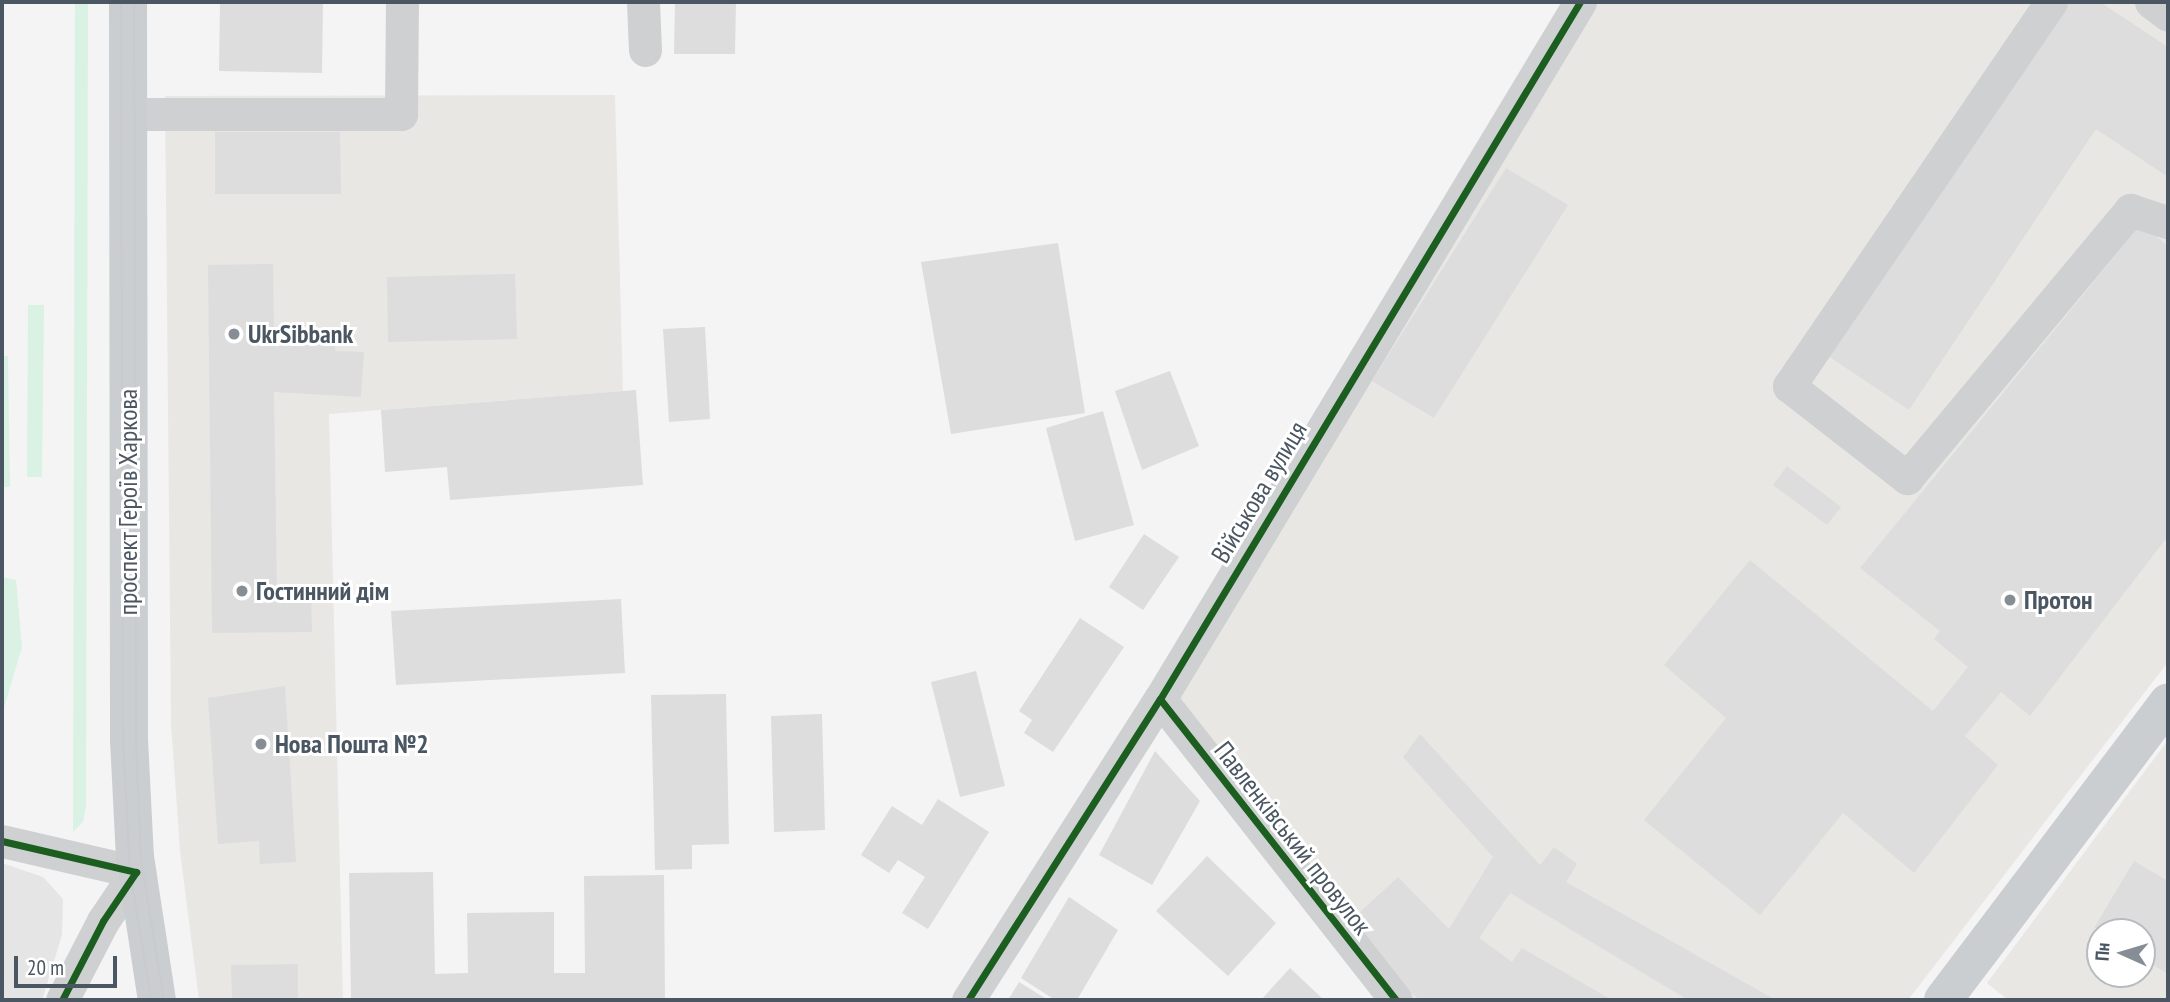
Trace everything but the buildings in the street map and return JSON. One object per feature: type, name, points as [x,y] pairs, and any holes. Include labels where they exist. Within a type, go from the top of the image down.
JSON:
[{"type":"main road","name":"проспект Героїв Харкова","points":[[128,2],[129,726],[136,872],[157,1000]]},
{"type":"main road","points":[[1943,1000],[2168,702]]},
{"type":"street","points":[[128,114],[401,114],[402,2]]},
{"type":"street","points":[[643,2],[645,50]]},
{"type":"street","name":"Військова вулиця","points":[[968,1000],[1160,699],[1580,2]]},
{"type":"street","points":[[2051,2],[1789,386],[1907,478],[2130,210],[2168,222]]},
{"type":"street","points":[[2151,2],[2168,15]]},
{"type":"street","name":"Павленківський провулок","points":[[1160,699],[1396,1000]]},
{"type":"street","points":[[2,841],[136,872],[103,921],[62,1000]]},
{"type":"shaded area","points":[[1594,2],[2168,2],[2168,662],[1908,1000],[1408,1000],[1174,696]]},
{"type":"shaded area","points":[[615,95],[623,391],[329,414],[343,1000],[199,1000],[180,851],[171,723],[165,96]]},
{"type":"shaded area","points":[[2168,740],[2168,1000],[2008,1000],[1987,983]]},
{"type":"shaded area","points":[[2,863],[43,877],[63,899],[62,935],[42,1000],[2,1000]]},
{"type":"green space","points":[[75,2],[88,2],[86,806],[83,822],[73,832]]},
{"type":"green space","points":[[28,305],[44,305],[42,477],[27,477]]},
{"type":"green space","points":[[2,356],[8,356],[10,487],[2,487]]},
{"type":"green space","points":[[2,577],[16,580],[22,647],[2,715]]},
{"type":"tram line","points":[[121,2],[123,741],[130,871],[151,1000]]},
{"type":"tram line","points":[[134,2],[136,740],[141,860],[164,1000]]},
{"type":"cycle path","points":[[968,1000],[1160,699],[1580,2]]},
{"type":"cycle path","points":[[1160,699],[1396,1000]]},
{"type":"cycle path","points":[[2,841],[136,872],[103,921],[62,1000]]},
{"type":"place","name":"UkrSibbank","points":[[234,334]]},
{"type":"place","name":"Гостинний дім","points":[[242,591]]},
{"type":"place","name":"Протон","points":[[2010,600]]},
{"type":"place","name":"Нова Пошта №2","points":[[261,744]]}]
